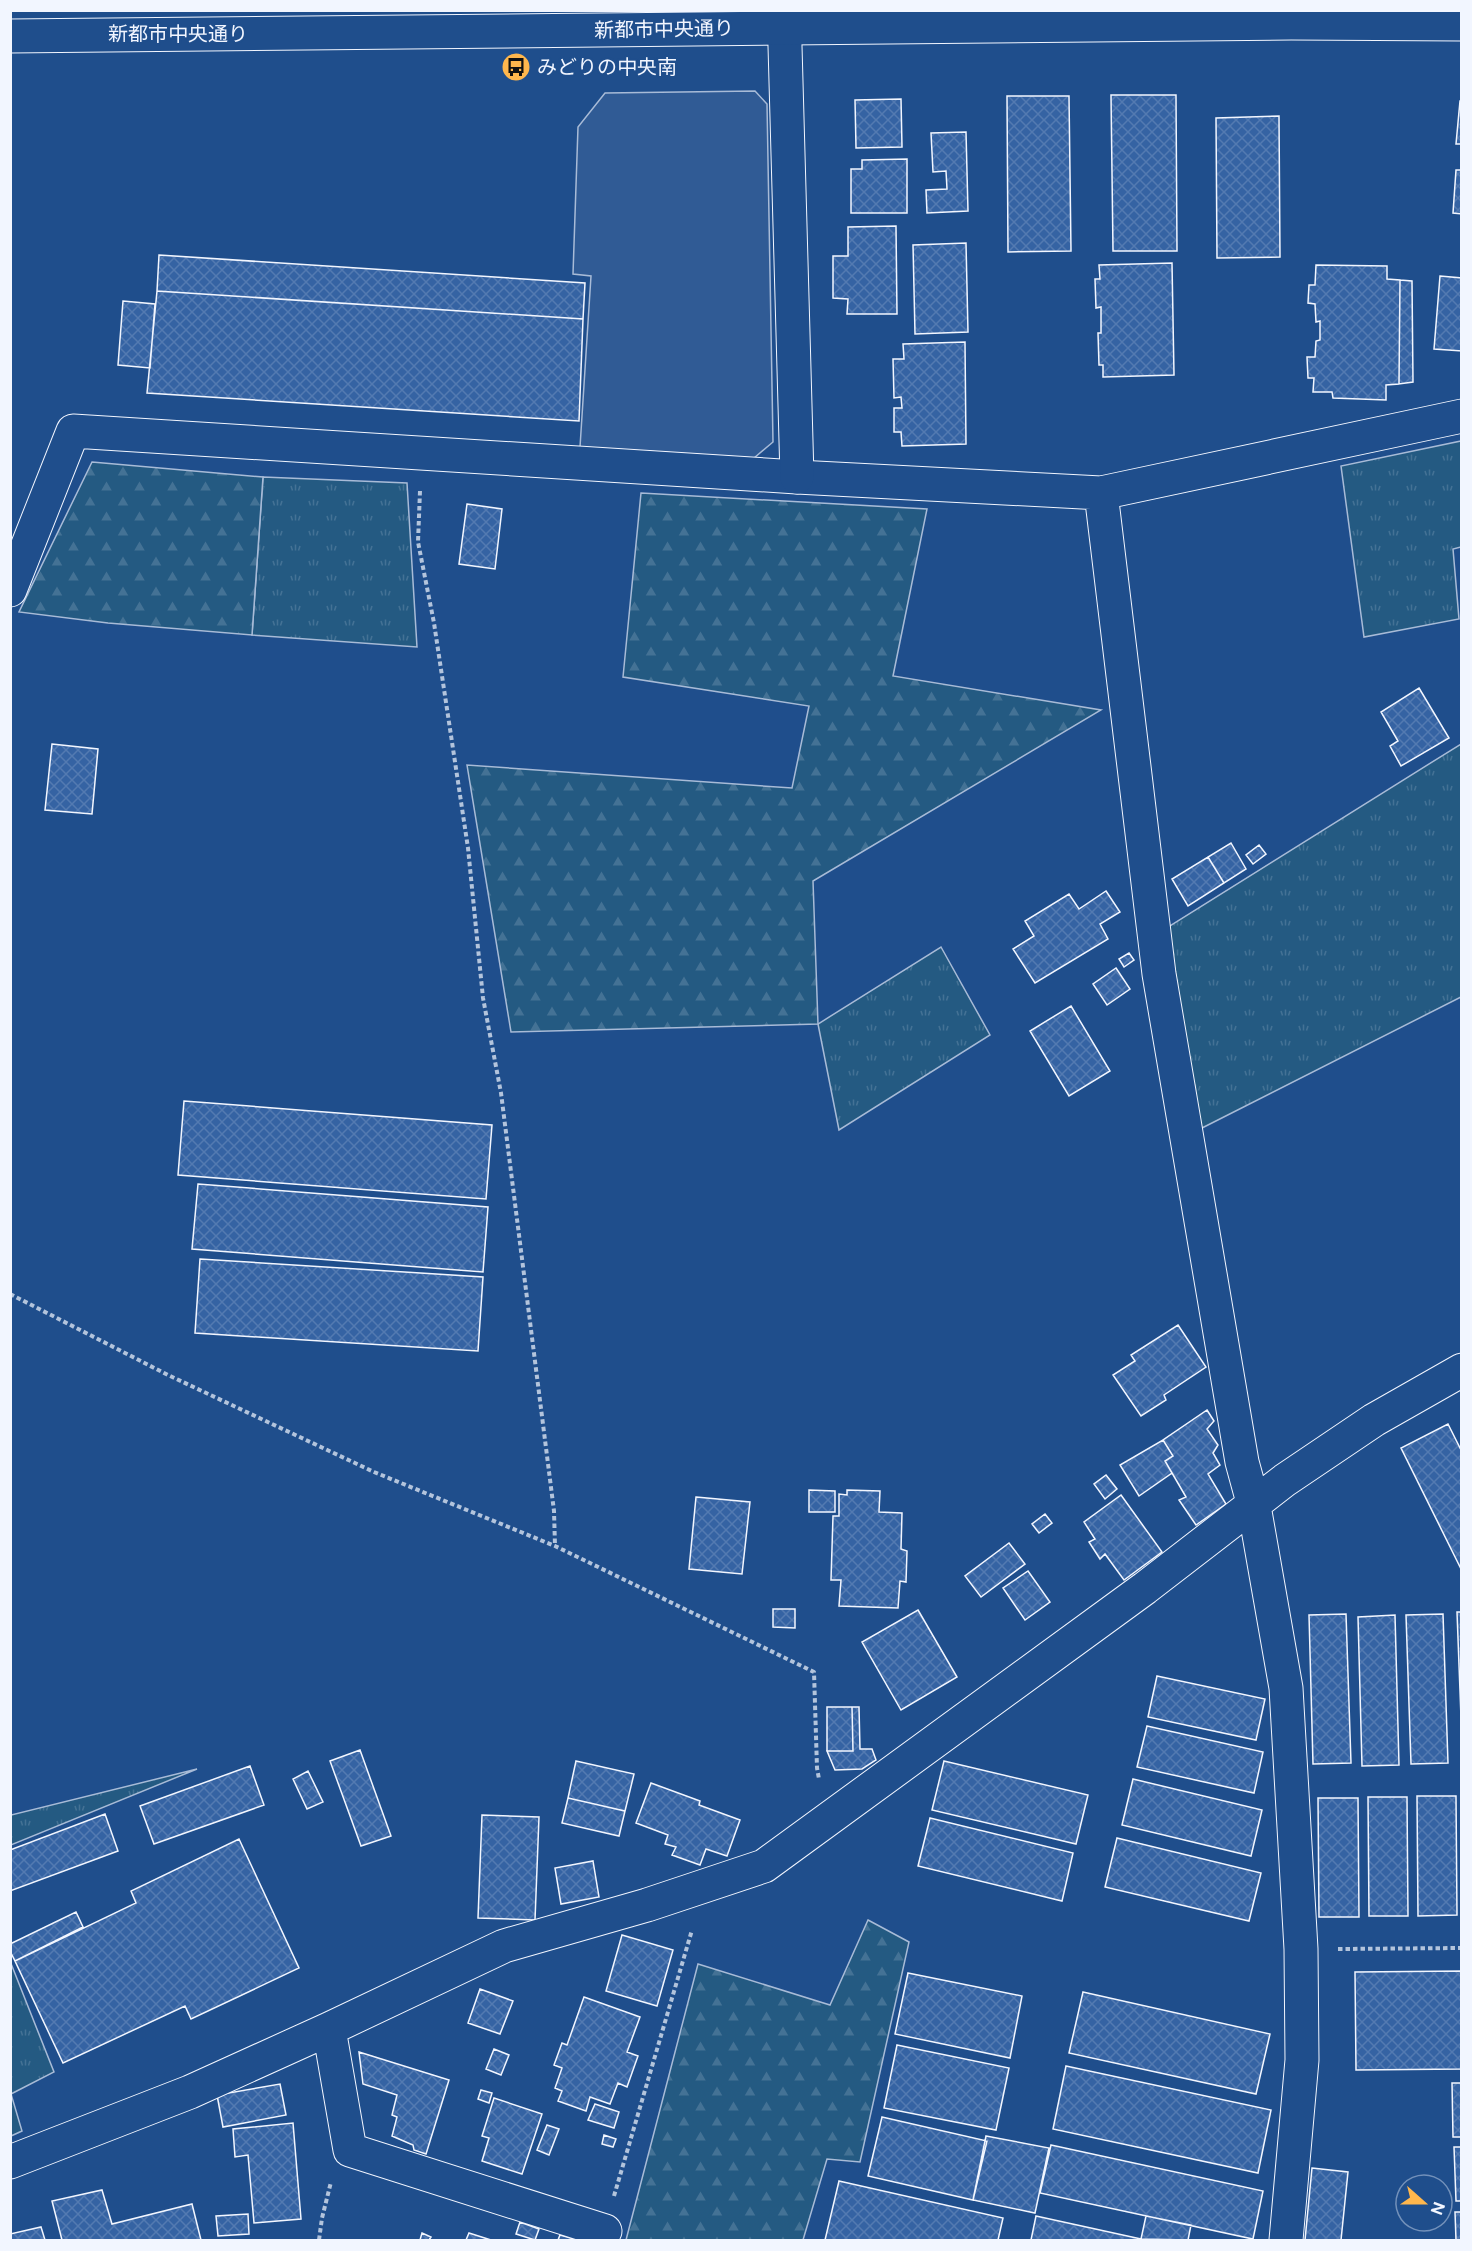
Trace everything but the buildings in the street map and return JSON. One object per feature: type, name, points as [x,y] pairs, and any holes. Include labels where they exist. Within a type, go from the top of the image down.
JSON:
[{"type":"street","name":"新都市中央通り","points":[[10,36],[784,19],[1461,24]]},
{"type":"street","points":[[784,19],[797,477]]},
{"type":"street","points":[[10,590],[73,431],[797,477],[1101,493],[1461,416]]},
{"type":"street","points":[[1101,493],[1159,974],[1242,1462],[1254,1506],[1286,1688],[1301,1949],[1302,2060],[1286,2241]]},
{"type":"street","points":[[10,2163],[190,2092],[329,2030],[504,1946],[648,1905],[764,1866],[1135,1595],[1285,1480],[1374,1420],[1461,1370]]},
{"type":"street","points":[[329,2030],[350,2150],[605,2231]]},
{"type":"path","points":[[422,454],[418,542],[434,623],[468,848],[483,998],[501,1093],[553,1499],[555,1546]]},
{"type":"path","points":[[10,1294],[168,1375],[363,1467],[555,1546],[813,1672],[817,1768],[830,1817]]},
{"type":"path","points":[[605,2231],[705,1886]]},
{"type":"path","points":[[1301,1949],[1461,1948]]},
{"type":"path","points":[[319,2241],[337,2155],[347,2134]]},
{"type":"green space","points":[[1461,441],[1461,547],[1453,549],[1459,619],[1364,637],[1341,466]]},
{"type":"green space","points":[[92,462],[263,477],[252,635],[108,623],[19,612]]},
{"type":"green space","points":[[263,477],[407,483],[417,647],[252,635]]},
{"type":"green space","points":[[641,493],[927,509],[893,676],[1101,710],[813,881],[818,1024],[511,1032],[467,765],[792,788],[809,706],[623,677]]},
{"type":"green space","points":[[1461,744],[1461,997],[1200,1129],[1168,927]]},
{"type":"green space","points":[[941,947],[990,1035],[839,1130],[818,1024]]},
{"type":"green space","points":[[197,1769],[11,1845],[11,1815]]},
{"type":"green space","points":[[868,1920],[909,1942],[860,2162],[827,2159],[803,2240],[626,2240],[698,1964],[830,2005]]},
{"type":"green space","points":[[10,1961],[54,2072],[11,2094],[22,2131],[11,2136]]},
{"type":"shaded area","points":[[755,91],[767,104],[773,442],[754,458],[580,447],[591,276],[573,274],[578,127],[605,93]]},
{"type":"place","name":"みどりの中央南","points":[[516,67]]}]
